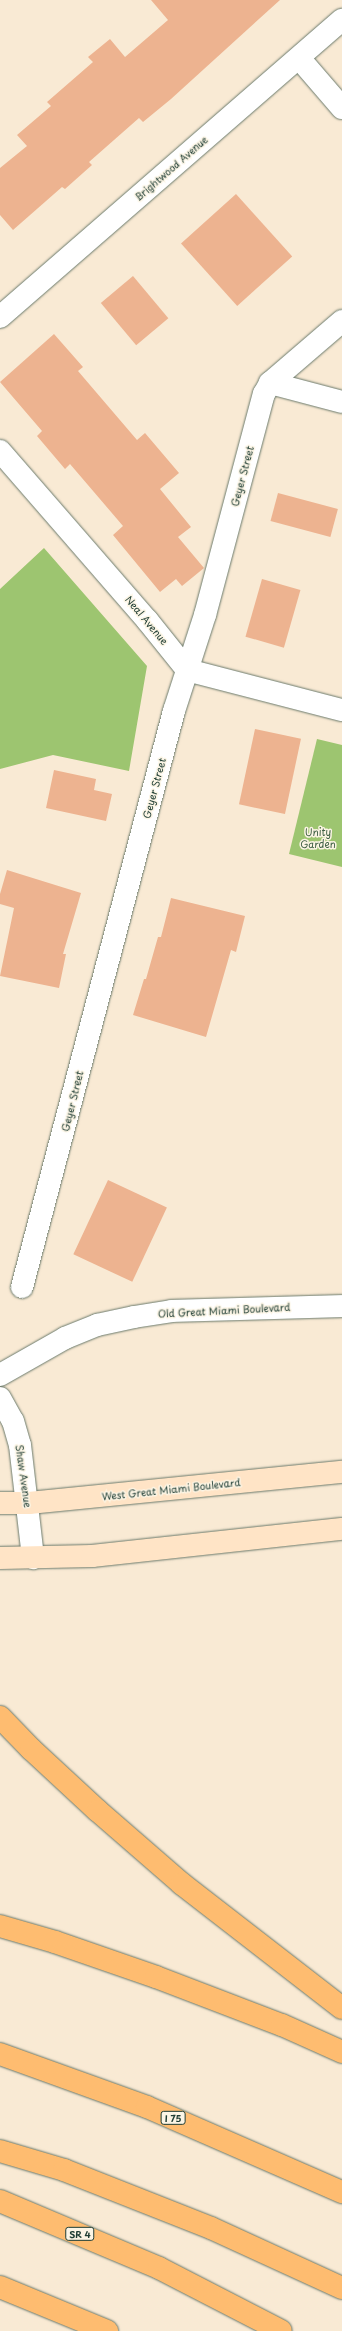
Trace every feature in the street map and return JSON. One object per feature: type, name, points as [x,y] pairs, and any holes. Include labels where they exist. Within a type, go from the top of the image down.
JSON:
[{"type":"highway","points":[[0,1717],[31,1749],[98,1812],[182,1884],[342,2008]]},
{"type":"highway","points":[[0,1926],[55,1942],[156,1977],[282,2025],[342,2052]]},
{"type":"highway","name":"I 75","points":[[0,2054],[147,2107],[342,2192]]},
{"type":"highway","points":[[0,2151],[64,2170],[211,2228],[342,2288]]},
{"type":"highway","name":"SR 4","points":[[0,2201],[159,2268],[281,2331]]},
{"type":"highway","points":[[0,2287],[107,2331]]},
{"type":"main road","name":"West Great Miami Boulevard","points":[[0,1503],[29,1503],[342,1472]]},
{"type":"main road","points":[[0,1558],[92,1556],[342,1529]]},
{"type":"street","name":"Brightwood Avenue","points":[[0,317],[342,20]]},
{"type":"street","points":[[298,58],[342,108]]},
{"type":"street","name":"Geyer Street","points":[[22,1287],[174,711],[205,615],[264,394],[270,383],[342,321]]},
{"type":"street","points":[[270,383],[342,402]]},
{"type":"street","name":"Neal Avenue","points":[[0,451],[147,620],[187,670]]},
{"type":"street","points":[[187,670],[342,710]]},
{"type":"street","name":"Old Great Miami Boulevard","points":[[0,1375],[66,1338],[98,1325],[134,1317],[172,1311],[342,1306]]},
{"type":"street","name":"Shaw Avenue","points":[[0,1398],[13,1422],[20,1445],[29,1503],[33,1558]]},
{"type":"green space","points":[[44,548],[147,666],[129,771],[53,755],[0,769],[0,589]]},
{"type":"green space","name":"Unity Garden","points":[[317,739],[342,745],[342,867],[289,854]]},
{"type":"building","points":[[151,0],[280,0],[171,99],[143,122],[139,118],[89,162],[92,165],[65,189],[62,187],[13,230],[0,215],[0,168],[27,146],[17,135],[51,106],[47,102],[93,62],[88,57],[110,39],[125,57],[168,20]]},
{"type":"building","points":[[236,194],[292,256],[237,306],[181,244]]},
{"type":"building","points":[[133,276],[168,318],[136,345],[101,303]]},
{"type":"building","points":[[54,334],[83,367],[78,371],[137,440],[145,433],[179,473],[160,489],[191,527],[178,537],[204,568],[182,586],[176,579],[160,592],[113,535],[123,526],[70,464],[65,469],[37,436],[42,431],[0,382]]},
{"type":"building","points":[[278,493],[338,509],[330,537],[270,521]]},
{"type":"building","points":[[262,579],[300,590],[284,648],[245,637]]},
{"type":"building","points":[[255,729],[301,739],[285,814],[239,804]]},
{"type":"building","points":[[54,770],[96,779],[94,790],[112,794],[106,821],[46,808]]},
{"type":"building","points":[[7,870],[81,893],[63,954],[66,954],[59,988],[0,976],[14,908],[0,904],[0,894]]},
{"type":"building","points":[[171,898],[245,916],[236,952],[231,950],[206,1037],[133,1015],[144,979],[146,979],[158,937],[161,937]]},
{"type":"building","points":[[108,1180],[167,1207],[132,1282],[73,1254]]}]
